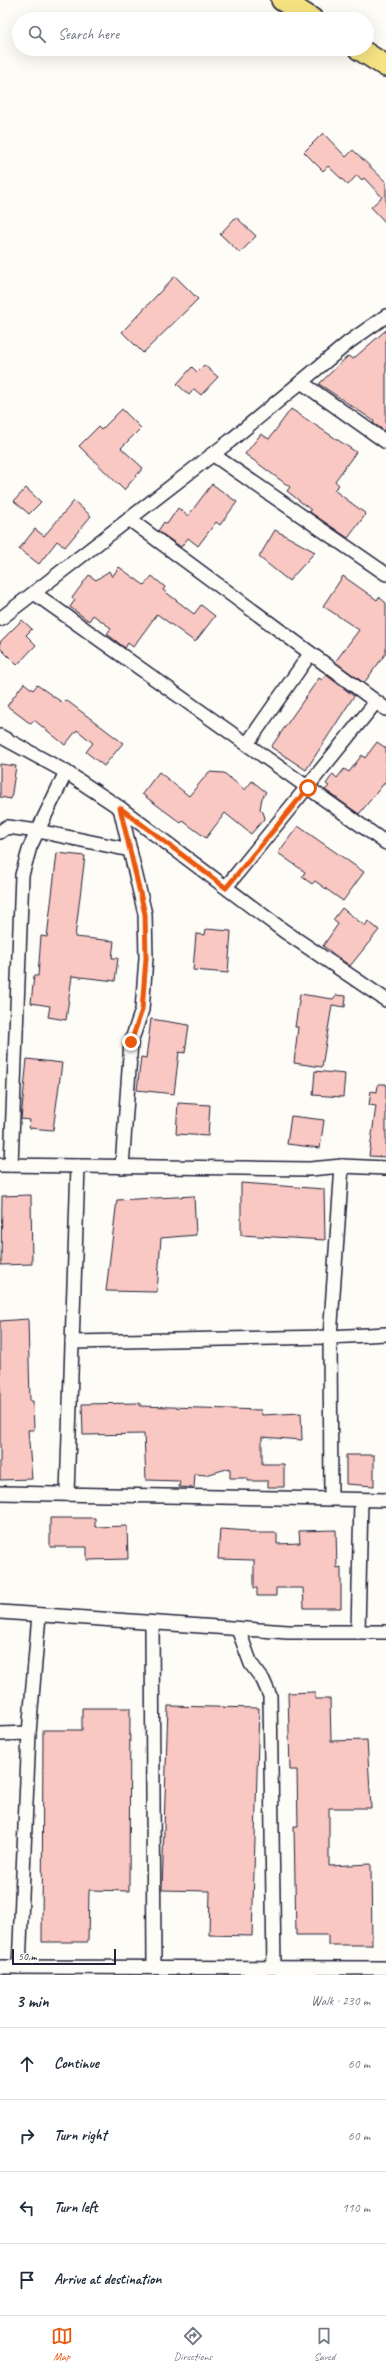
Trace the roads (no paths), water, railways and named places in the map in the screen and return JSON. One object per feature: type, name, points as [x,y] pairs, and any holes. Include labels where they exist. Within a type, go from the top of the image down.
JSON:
[{"type":"main road","points":[[282,0],[301,12]]},
{"type":"main road","points":[[370,56],[386,66]]},
{"type":"street","points":[[0,619],[212,454],[349,342],[386,316]]},
{"type":"street","points":[[301,382],[386,442]]},
{"type":"street","points":[[212,454],[386,574]]},
{"type":"street","points":[[129,519],[381,706],[308,788],[226,888]]},
{"type":"street","points":[[34,593],[386,843]]},
{"type":"street","points":[[247,744],[310,654]]},
{"type":"street","points":[[0,736],[66,772],[120,808],[284,931],[386,1000]]},
{"type":"street","points":[[66,772],[30,847],[22,875],[19,909],[18,1022],[6,1165],[310,1169],[342,1166],[386,1168]]},
{"type":"street","points":[[120,808],[145,914],[146,958],[142,1010],[131,1042],[122,1167]]},
{"type":"street","points":[[0,832],[7,827],[38,831],[130,850]]},
{"type":"street","points":[[67,1494],[78,1166]]},
{"type":"street","points":[[331,1499],[330,1337],[342,1166]]},
{"type":"street","points":[[72,1342],[330,1337],[386,1334]]},
{"type":"street","points":[[0,1492],[386,1500]]},
{"type":"street","points":[[358,1632],[361,1500]]},
{"type":"street","points":[[0,1612],[288,1632],[386,1632]]},
{"type":"street","points":[[19,1967],[29,1733],[39,1615]]},
{"type":"street","points":[[152,1623],[154,1967]]},
{"type":"street","points":[[238,1629],[250,1664],[263,1680],[270,1696],[274,1967]]},
{"type":"street","points":[[0,1734],[29,1733]]},
{"type":"street","points":[[0,1967],[154,1967],[179,1971],[274,1967],[386,1968]]}]
